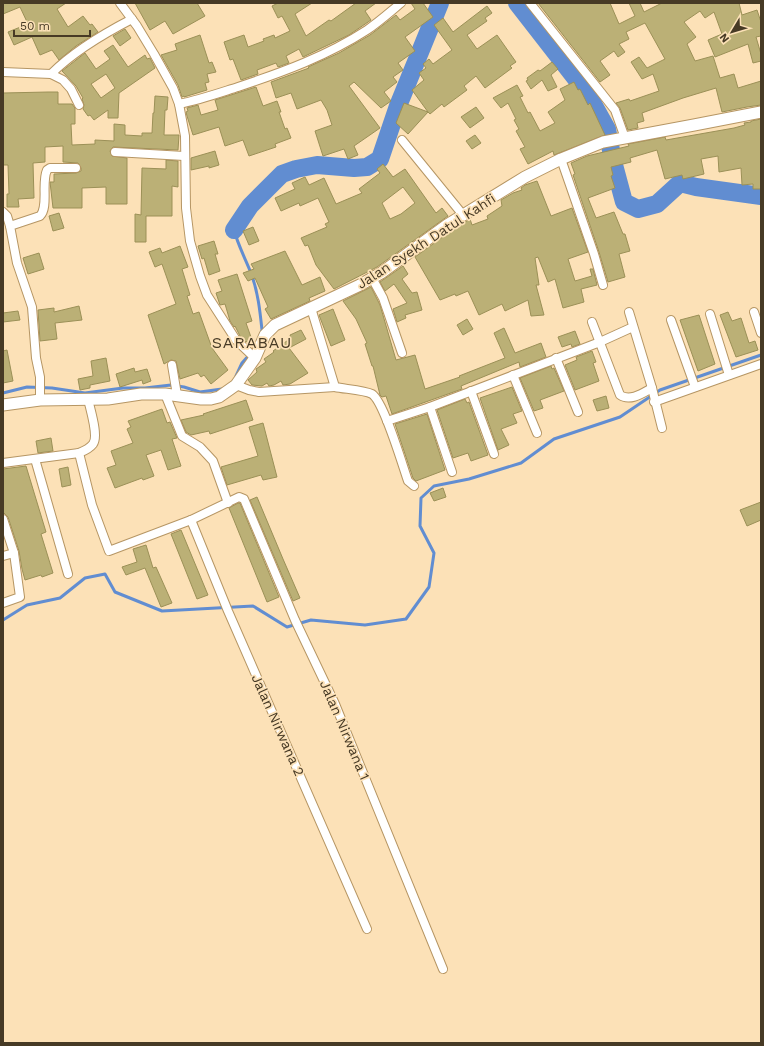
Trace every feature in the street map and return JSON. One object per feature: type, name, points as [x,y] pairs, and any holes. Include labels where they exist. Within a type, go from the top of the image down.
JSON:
[{"type":"street","points":[[120,3],[154,54],[173,88],[179,104],[185,136],[184,156],[186,208],[190,241],[207,295],[236,340],[251,355]]},
{"type":"street","points":[[179,104],[256,81],[320,57],[368,30],[401,3]]},
{"type":"street","points":[[530,3],[615,110],[623,138]]},
{"type":"street","points":[[51,74],[66,59],[132,19]]},
{"type":"street","points":[[3,72],[51,74],[63,80],[71,89],[79,105]]},
{"type":"street","name":"Jalan Syekh Datul Kahfi","points":[[3,405],[40,391],[88,399],[108,399],[141,394],[165,394],[177,392],[211,399],[219,397],[236,385],[251,355],[265,335],[275,325],[372,278],[463,215],[525,177],[561,159],[603,142],[761,112]]},
{"type":"street","points":[[402,140],[463,215]]},
{"type":"street","points":[[115,152],[184,156]]},
{"type":"street","points":[[561,159],[594,254],[603,285]]},
{"type":"street","points":[[10,226],[42,214],[44,208],[46,170],[50,168],[76,168]]},
{"type":"street","points":[[3,212],[7,216],[17,263],[32,307],[40,391]]},
{"type":"street","points":[[372,278],[383,298],[402,353]]},
{"type":"street","points":[[311,308],[335,387]]},
{"type":"street","points":[[629,312],[662,428]]},
{"type":"street","points":[[754,312],[761,333]]},
{"type":"street","points":[[710,314],[728,370]]},
{"type":"street","points":[[671,320],[693,382]]},
{"type":"street","points":[[592,322],[620,395],[624,398],[653,395],[728,370],[761,364]]},
{"type":"street","points":[[387,422],[600,342],[633,327]]},
{"type":"street","points":[[556,358],[578,412]]},
{"type":"street","points":[[172,364],[177,392]]},
{"type":"street","points":[[513,374],[537,433]]},
{"type":"street","points":[[236,385],[259,392],[335,387],[373,395],[387,422],[408,480],[414,486]]},
{"type":"street","points":[[471,391],[494,454]]},
{"type":"street","points":[[79,453],[92,505],[109,551],[191,520],[228,503],[213,461],[200,446],[182,436],[165,394]]},
{"type":"street","points":[[3,463],[79,453],[94,444],[96,436],[88,399]]},
{"type":"street","points":[[430,407],[452,472]]},
{"type":"street","points":[[35,459],[68,574]]},
{"type":"street","name":"Jalan Nirwana 1","points":[[228,503],[239,497],[244,499],[295,620],[335,704],[443,969]]},
{"type":"street","points":[[3,519],[14,553],[20,597],[3,602]]},
{"type":"street","name":"Jalan Nirwana 2","points":[[191,520],[227,607],[367,929]]},
{"type":"street","points":[[3,556],[14,553]]},
{"type":"building","points":[[3,3],[66,3],[57,9],[68,27],[83,16],[98,32],[76,46],[59,60],[52,50],[40,55],[32,37],[14,45],[8,32],[28,24],[20,7],[3,14]]},
{"type":"building","points":[[135,3],[197,3],[205,16],[173,34],[165,21],[150,30]]},
{"type":"building","points":[[278,3],[312,3],[295,14],[306,36],[329,20],[331,21],[356,3],[376,3],[365,11],[371,20],[349,35],[303,57],[299,49],[286,56],[289,63],[278,67],[276,63],[257,70],[258,74],[241,80],[233,59],[230,60],[224,42],[244,35],[248,47],[264,41],[263,39],[274,35],[275,38],[290,31],[282,16],[278,18],[272,6]]},
{"type":"building","points":[[411,3],[423,3],[433,17],[405,37],[415,51],[398,63],[403,70],[393,77],[397,82],[384,92],[391,101],[381,108],[354,82],[349,86],[380,128],[354,146],[358,155],[348,159],[344,149],[323,156],[315,131],[332,125],[327,110],[321,100],[297,109],[291,93],[276,98],[271,82],[309,68],[308,67],[339,53],[370,35],[396,15],[400,20],[415,9]]},
{"type":"building","points":[[538,3],[610,3],[619,24],[635,16],[629,3],[640,3],[644,12],[662,3],[739,3],[742,15],[757,10],[761,22],[761,36],[756,37],[761,54],[761,61],[753,63],[748,44],[715,57],[708,40],[722,34],[714,12],[705,18],[700,11],[684,22],[696,37],[687,44],[695,61],[713,56],[720,78],[734,74],[738,88],[761,81],[761,105],[722,112],[716,88],[642,113],[644,121],[637,123],[638,128],[628,130],[620,108],[616,103],[629,99],[630,101],[659,91],[653,74],[642,79],[631,62],[639,57],[647,68],[665,59],[645,23],[626,32],[629,39],[619,44],[625,52],[618,57],[614,51],[600,61],[610,75],[600,82]]},
{"type":"building","points":[[487,6],[492,13],[485,18],[487,21],[467,35],[477,49],[497,35],[516,62],[510,66],[512,68],[485,88],[476,76],[464,86],[467,90],[444,107],[442,104],[430,114],[412,90],[424,80],[419,73],[426,68],[423,64],[429,59],[433,64],[452,50],[434,25],[443,18],[453,32]]},
{"type":"building","points":[[125,29],[131,38],[120,46],[113,36]]},
{"type":"building","points":[[200,35],[209,63],[212,62],[216,72],[207,74],[209,82],[205,83],[207,90],[182,97],[178,85],[161,55],[177,50],[175,44]]},
{"type":"building","points":[[113,45],[128,67],[145,55],[147,59],[150,58],[155,68],[119,93],[118,118],[108,118],[108,110],[94,120],[90,115],[88,116],[83,109],[83,98],[76,86],[62,71],[85,53],[96,69],[110,59],[104,51]],"holes":[[[106,74],[115,88],[101,98],[91,84]]]},
{"type":"building","points":[[552,62],[558,69],[551,75],[557,87],[548,91],[542,80],[531,89],[526,81],[528,80],[527,78]]},
{"type":"building","points":[[574,82],[578,90],[580,89],[588,105],[590,103],[605,135],[554,155],[553,151],[528,164],[520,149],[525,147],[516,131],[519,129],[508,103],[501,108],[493,98],[517,85],[523,96],[520,97],[528,113],[530,112],[540,131],[555,123],[548,112],[565,100],[560,89]]},
{"type":"building","points":[[256,87],[263,106],[277,101],[285,129],[287,128],[291,138],[275,144],[276,147],[249,156],[243,140],[225,146],[219,127],[193,135],[186,112],[188,111],[187,108],[198,105],[201,115],[218,110],[215,100]]},
{"type":"building","points":[[58,92],[58,104],[72,104],[75,108],[75,124],[71,124],[72,145],[95,144],[95,140],[114,141],[114,124],[125,125],[125,135],[142,136],[142,133],[152,133],[155,96],[168,97],[167,110],[165,110],[164,135],[179,135],[178,150],[113,147],[110,151],[112,156],[127,158],[127,204],[106,204],[106,187],[82,188],[82,208],[53,208],[50,182],[54,182],[54,174],[76,173],[81,171],[81,168],[78,163],[63,162],[63,146],[45,147],[45,162],[33,163],[34,198],[18,199],[19,207],[7,207],[7,194],[9,194],[8,165],[3,165],[3,93]]},
{"type":"building","points":[[404,103],[428,112],[408,134],[396,123]]},
{"type":"building","points":[[476,107],[484,118],[470,128],[461,117]]},
{"type":"building","points":[[761,119],[761,189],[753,189],[753,184],[742,185],[741,168],[719,172],[718,156],[701,159],[704,174],[683,179],[682,175],[665,179],[657,150],[630,158],[631,162],[611,167],[613,175],[611,176],[615,188],[588,198],[596,218],[614,212],[623,234],[625,234],[630,251],[619,254],[625,277],[608,282],[573,175],[575,174],[571,163],[587,156],[629,146],[628,144],[665,137],[666,140],[734,128],[745,125],[744,123]]},
{"type":"building","points":[[475,135],[481,143],[472,149],[466,141]]},
{"type":"building","points":[[215,151],[219,165],[191,170],[191,158]]},
{"type":"building","points":[[166,160],[178,161],[178,187],[172,186],[172,216],[146,216],[146,242],[135,242],[135,214],[141,215],[142,168],[166,169]]},
{"type":"building","points":[[383,164],[393,177],[405,169],[436,213],[442,208],[448,216],[377,267],[334,289],[316,265],[308,245],[305,246],[301,238],[327,227],[325,224],[329,222],[318,198],[300,206],[299,203],[281,211],[275,198],[295,189],[292,183],[305,177],[309,185],[324,178],[336,204],[362,193],[359,189],[380,173],[377,169]],"holes":[[[403,187],[415,203],[401,214],[390,219],[382,203]]]},
{"type":"building","points":[[537,181],[551,216],[572,208],[588,252],[568,259],[575,281],[592,276],[590,269],[593,269],[597,285],[581,289],[584,302],[563,308],[555,279],[548,282],[538,257],[535,258],[539,285],[536,285],[544,315],[531,316],[528,300],[505,311],[502,304],[479,315],[468,291],[440,300],[415,257],[470,219],[472,225],[488,219],[487,216],[502,206],[501,200],[522,190],[521,188],[525,185]]},
{"type":"building","points":[[59,213],[64,228],[53,231],[49,216]]},
{"type":"building","points":[[253,227],[259,241],[249,245],[243,231]]},
{"type":"building","points":[[214,241],[218,254],[215,254],[220,271],[209,275],[204,258],[202,259],[198,246]]},
{"type":"building","points":[[180,246],[188,267],[182,269],[190,295],[187,296],[193,314],[199,312],[212,348],[228,370],[211,384],[204,375],[201,377],[198,373],[180,379],[176,361],[171,360],[164,364],[148,315],[176,304],[162,264],[155,267],[149,252],[160,248],[162,253]]},
{"type":"building","points":[[285,251],[302,285],[320,277],[325,291],[309,298],[310,301],[271,319],[265,309],[268,307],[255,278],[248,281],[243,273],[254,269],[251,264]]},
{"type":"building","points":[[39,253],[44,269],[28,274],[23,258]]},
{"type":"building","points":[[403,266],[408,274],[402,279],[412,293],[417,292],[422,310],[405,315],[406,318],[397,322],[393,309],[407,303],[394,284],[385,291],[380,282]]},
{"type":"building","points":[[237,274],[252,321],[246,323],[252,340],[246,342],[230,321],[225,304],[220,305],[216,293],[222,291],[218,280]]},
{"type":"building","points":[[371,287],[380,305],[396,360],[415,355],[425,389],[460,377],[459,376],[505,358],[494,333],[504,328],[515,353],[541,343],[546,357],[520,367],[519,362],[461,386],[462,389],[392,414],[386,396],[382,397],[380,395],[373,366],[365,344],[367,343],[356,319],[343,301]]},
{"type":"building","points":[[79,306],[82,320],[55,323],[57,339],[40,341],[38,310],[54,308],[54,312]]},
{"type":"building","points":[[333,309],[345,340],[331,346],[319,315]]},
{"type":"building","points":[[18,311],[20,320],[3,322],[3,313]]},
{"type":"building","points":[[728,312],[732,321],[741,318],[749,343],[755,341],[758,350],[736,357],[720,315]]},
{"type":"building","points":[[699,315],[715,364],[698,371],[680,320]]},
{"type":"building","points":[[467,319],[473,329],[463,335],[457,325]]},
{"type":"building","points":[[301,330],[306,339],[289,348],[308,373],[290,384],[283,385],[281,381],[269,386],[267,383],[262,386],[252,385],[248,380],[257,372],[256,369],[266,362],[264,359],[291,338],[290,335]]},
{"type":"building","points":[[575,331],[580,344],[572,347],[571,344],[562,347],[558,337]]},
{"type":"building","points":[[7,350],[13,381],[3,383],[3,351]]},
{"type":"building","points":[[592,351],[596,362],[593,363],[599,381],[575,390],[565,365],[577,360],[576,357]]},
{"type":"building","points":[[106,358],[110,381],[90,385],[90,388],[80,390],[78,379],[93,376],[91,361]]},
{"type":"building","points":[[551,366],[552,369],[554,368],[564,391],[540,400],[543,408],[534,411],[520,378]]},
{"type":"building","points":[[134,368],[135,372],[147,369],[151,381],[143,384],[142,380],[120,387],[116,374]]},
{"type":"building","points":[[512,387],[522,411],[513,414],[517,423],[501,429],[509,445],[498,450],[480,398]]},
{"type":"building","points":[[606,396],[609,408],[597,411],[593,400]]},
{"type":"building","points":[[465,399],[467,403],[469,402],[488,455],[471,461],[468,453],[453,458],[437,410]]},
{"type":"building","points":[[246,400],[253,420],[210,434],[209,431],[191,435],[186,432],[181,420],[204,415],[203,414]]},
{"type":"building","points":[[162,409],[167,423],[170,422],[177,438],[172,439],[181,466],[168,470],[161,450],[146,455],[154,476],[143,480],[142,478],[115,488],[107,468],[116,465],[111,451],[133,443],[127,429],[131,427],[128,421]]},
{"type":"building","points":[[427,414],[445,470],[416,481],[413,478],[395,424]]},
{"type":"building","points":[[263,423],[277,477],[263,480],[261,475],[227,485],[221,467],[258,456],[249,427]]},
{"type":"building","points":[[51,438],[53,451],[38,453],[36,441]]},
{"type":"building","points":[[26,466],[46,532],[41,534],[53,573],[42,577],[41,575],[25,580],[19,551],[8,517],[3,512],[3,469]]},
{"type":"building","points":[[68,467],[71,485],[62,487],[59,469]]},
{"type":"building","points":[[443,488],[446,497],[434,501],[430,493]]},
{"type":"building","points":[[257,497],[300,598],[293,601],[250,500]]},
{"type":"building","points":[[761,502],[761,520],[747,526],[740,510]]},
{"type":"building","points":[[240,503],[279,597],[267,602],[229,508]]},
{"type":"building","points":[[181,530],[208,595],[197,599],[171,534]]},
{"type":"building","points":[[146,545],[153,568],[156,567],[172,603],[161,607],[145,568],[126,575],[122,567],[137,562],[133,549]]},
{"type":"waterway","points":[[234,230],[250,206],[282,174],[296,169],[317,165],[354,168],[367,167],[380,159],[398,106],[440,3]]},
{"type":"waterway","points":[[517,3],[587,93],[607,129],[613,161],[624,202],[638,209],[657,204],[680,183],[696,187],[761,196]]},
{"type":"waterway","points":[[234,230],[255,287],[262,330],[261,333]]},
{"type":"waterway","points":[[236,376],[242,363],[250,354]]},
{"type":"waterway","points":[[3,620],[27,605],[60,598],[85,578],[105,574],[115,592],[162,611],[253,606],[287,627],[311,620],[365,625],[406,619],[429,587],[434,553],[420,526],[421,498],[434,486],[469,479],[521,463],[554,439],[620,417],[660,390],[761,355]]},
{"type":"waterway","points":[[3,393],[27,387],[52,388],[85,393],[123,388],[145,388],[171,385],[200,392],[222,389]]},
{"type":"district","name":"SARABAU","points":[[252,342]]}]
